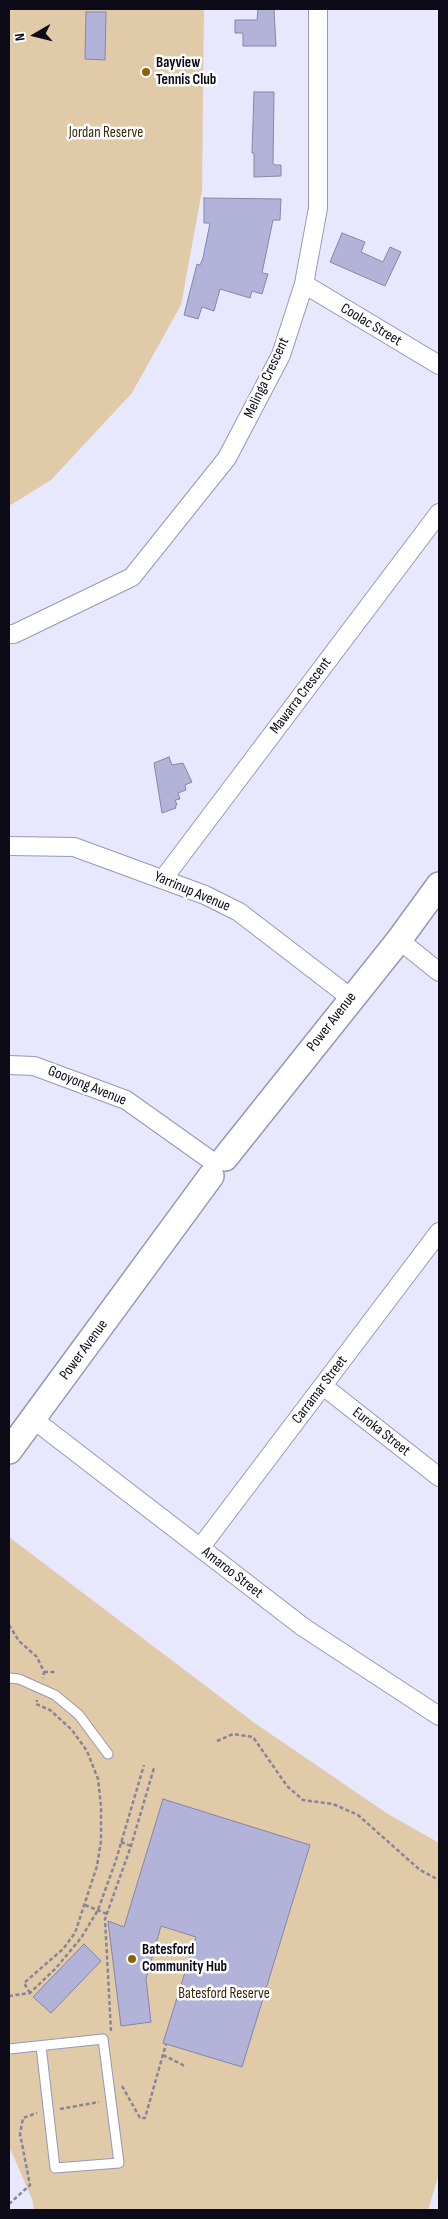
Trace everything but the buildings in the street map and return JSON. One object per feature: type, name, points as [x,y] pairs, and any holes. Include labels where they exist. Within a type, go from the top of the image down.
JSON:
[{"type":"street","name":"Melinga Crescent","points":[[9,634],[14,634],[132,577],[227,458],[281,355],[304,284],[318,208],[318,9]]},
{"type":"street","name":"Coolac Street","points":[[304,284],[439,365]]},
{"type":"street","name":"Mawarra Crescent","points":[[164,879],[439,513]]},
{"type":"street","name":"Yarrinup Avenue","points":[[9,846],[74,847],[205,895],[239,912],[351,998]]},
{"type":"street","name":"Power Avenue","points":[[9,1451],[215,1164],[399,940],[439,885]]},
{"type":"street","points":[[399,940],[439,972]]},
{"type":"street","name":"Gooyong Avenue","points":[[9,1065],[34,1066],[126,1100],[215,1164]]},
{"type":"street","name":"Carramar Street","points":[[200,1548],[439,1232]]},
{"type":"street","name":"Euroka Street","points":[[323,1386],[439,1477]]},
{"type":"street","name":"Amaroo Street","points":[[33,1419],[302,1627],[439,1716]]},
{"type":"lane","points":[[9,1678],[19,1679],[55,1695],[79,1714],[108,1754]]},
{"type":"lane","points":[[9,2049],[103,2039],[119,2163],[55,2168],[41,2046]]},
{"type":"path","points":[[9,1625],[19,1642],[37,1657],[44,1672],[36,1704],[50,1710],[72,1730],[87,1751],[98,1779],[101,1806],[101,1841],[97,1866],[75,1933],[63,1949],[24,1983],[30,1993]]},
{"type":"path","points":[[44,1672],[55,1672]]},
{"type":"path","points":[[217,1741],[233,1734],[253,1737],[287,1786],[303,1800],[333,1804],[358,1815],[420,1870],[439,1880]]},
{"type":"path","points":[[9,1996],[30,1993],[56,1968],[81,1938],[98,1910],[144,1765]]},
{"type":"path","points":[[111,2033],[105,1919],[131,1846],[154,1768]]},
{"type":"path","points":[[121,1842],[131,1846]]},
{"type":"path","points":[[85,1905],[107,1914]]},
{"type":"path","points":[[75,1933],[81,1938]]},
{"type":"path","points":[[9,2204],[30,2185],[20,2134],[23,2118],[48,2111],[120,2100],[119,2085],[140,2118],[145,2118],[166,2044]]},
{"type":"path","points":[[163,2055],[185,2066]]},
{"type":"green space","name":"Jordan Reserve","points":[[9,9],[204,9],[202,191],[181,305],[132,393],[51,480],[9,506]]},
{"type":"green space","name":"Batesford Reserve","points":[[9,1537],[256,1724],[388,1814],[439,1843],[439,2174],[428,2210],[34,2210],[32,2199],[9,2146]]},
{"type":"place","name":"Bayview Tennis Club","points":[[146,72]]},
{"type":"place","name":"Batesford Community Hub","points":[[132,1959]]}]
